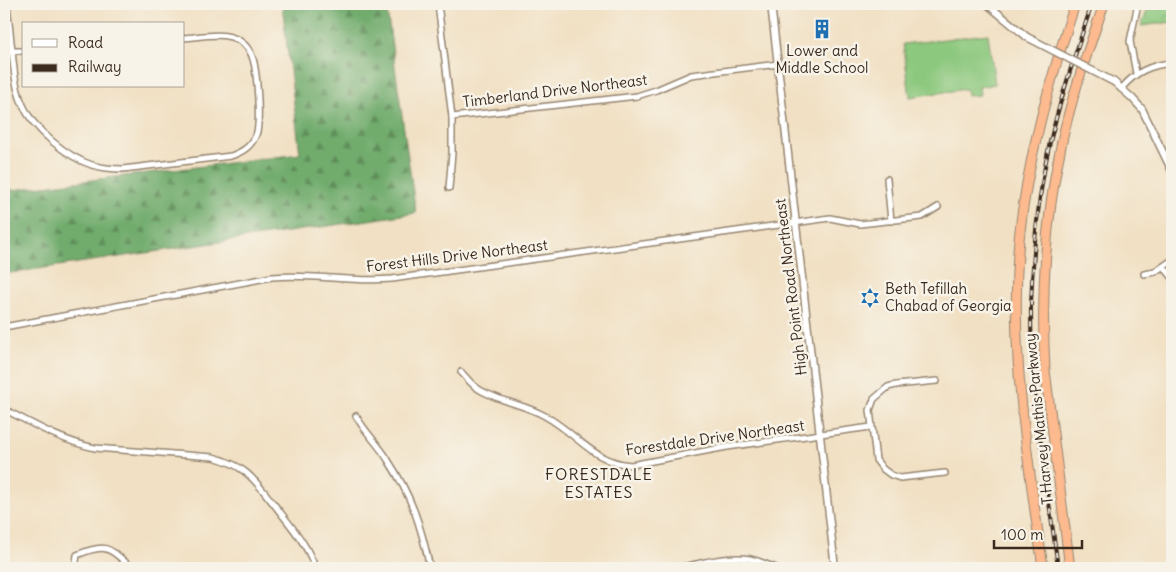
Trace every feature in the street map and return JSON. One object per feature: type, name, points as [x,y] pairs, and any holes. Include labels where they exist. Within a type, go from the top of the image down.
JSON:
[{"type":"highway","name":"T Harvey Mathis Parkway","points":[[1043,568],[1018,372],[1017,272],[1023,205],[1035,140],[1052,76],[1075,4]]},
{"type":"highway","name":"T Harvey Mathis Parkway","points":[[1070,568],[1046,378],[1044,274],[1050,209],[1061,145],[1078,83],[1105,4]]},
{"type":"street","points":[[7,4],[18,92],[30,118],[42,132],[80,160],[107,168],[123,169],[231,156],[247,148],[253,141],[259,127],[255,65],[250,52],[239,40],[226,36],[185,38]]},
{"type":"street","points":[[438,4],[452,117],[452,153],[449,188]]},
{"type":"street","name":"High Point Road Northeast","points":[[770,4],[835,568]]},
{"type":"street","points":[[987,4],[1027,37],[1114,82],[1132,98],[1142,109],[1172,171]]},
{"type":"street","points":[[1136,74],[1130,41],[1138,4]]},
{"type":"street","points":[[4,52],[22,50]]},
{"type":"street","points":[[1121,89],[1136,74],[1157,64],[1172,62]]},
{"type":"street","name":"Timberland Drive Northeast","points":[[452,117],[637,96],[692,74],[778,64]]},
{"type":"street","points":[[887,179],[891,221]]},
{"type":"street","name":"Forest Hills Drive Northeast","points":[[4,326],[272,277],[295,275],[360,280],[392,280],[796,222],[830,218],[860,224],[922,217],[938,207]]},
{"type":"street","points":[[1144,274],[1155,272],[1172,260]]},
{"type":"street","points":[[1164,267],[1172,277]]},
{"type":"street","name":"Forestdale Drive Northeast","points":[[461,372],[476,388],[531,408],[564,428],[597,456],[621,464],[631,465],[727,447],[871,427]]},
{"type":"street","points":[[937,381],[896,385],[880,392],[874,399],[870,410],[871,427],[876,460],[891,475],[900,478],[944,473]]},
{"type":"street","points":[[4,409],[61,438],[78,444],[95,448],[213,457],[231,463],[247,473],[275,506],[305,545],[311,556],[314,568]]},
{"type":"street","points":[[356,416],[388,460],[416,512],[423,532],[430,568]]},
{"type":"street","points":[[75,568],[77,556],[93,548],[105,548],[113,552],[132,568]]},
{"type":"street","points":[[676,568],[727,558],[753,560],[776,568]]},
{"type":"green space","points":[[282,4],[386,4],[416,213],[4,274],[4,191],[300,154]]},
{"type":"green space","points":[[1150,4],[1172,4],[1172,22],[1141,26]]},
{"type":"green space","points":[[988,34],[995,84],[979,87],[980,95],[967,96],[966,89],[910,97],[903,44]]},
{"type":"railway","points":[[1058,568],[1033,370],[1031,337],[1033,263],[1039,202],[1054,124],[1092,4]]},
{"type":"place","name":"Lower and Middle School","points":[[822,29]]},
{"type":"place","name":"Beth Tefillah Chabad of Georgia","points":[[870,298]]},
{"type":"district","name":"FORESTDALE ESTATES","points":[[599,483]]}]
